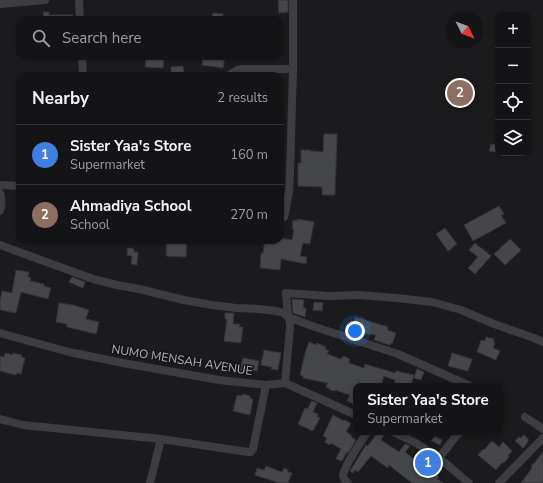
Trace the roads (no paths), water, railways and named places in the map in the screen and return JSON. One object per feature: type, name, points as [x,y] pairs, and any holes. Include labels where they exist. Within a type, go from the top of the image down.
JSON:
[{"type":"street","points":[[4,3],[45,0]]},
{"type":"street","points":[[79,0],[80,16]]},
{"type":"street","points":[[284,217],[289,192],[293,69],[293,0]]},
{"type":"street","points":[[82,60],[83,72]]},
{"type":"street","points":[[234,72],[243,68],[293,69]]},
{"type":"street","points":[[0,186],[16,186]]},
{"type":"street","points":[[0,193],[2,206],[0,212]]},
{"type":"street","points":[[0,245],[93,279],[117,285],[139,288],[184,300],[212,305],[260,309],[283,313],[288,317],[312,326],[398,354],[463,383]]},
{"type":"street","points":[[353,414],[285,383],[290,328],[286,293],[329,296],[358,295],[432,302],[461,310],[543,342]]},
{"type":"street","name":"NUMO MENSAH AVENUE","points":[[0,333],[68,352],[123,364],[219,380],[266,385],[285,383]]},
{"type":"street","points":[[0,419],[38,426],[161,439],[251,452],[253,449],[266,385]]},
{"type":"street","points":[[525,417],[543,429]]},
{"type":"street","points":[[348,483],[343,477],[344,470],[366,435]]},
{"type":"street","points":[[399,435],[416,443],[439,458],[469,483]]},
{"type":"street","points":[[439,458],[457,435]]},
{"type":"street","points":[[499,483],[543,438]]},
{"type":"street","points":[[150,483],[161,439]]},
{"type":"place","name":"Ahmadiya School","points":[[460,93]]},
{"type":"place","name":"Sister Yaa's Store","points":[[428,463]]}]
